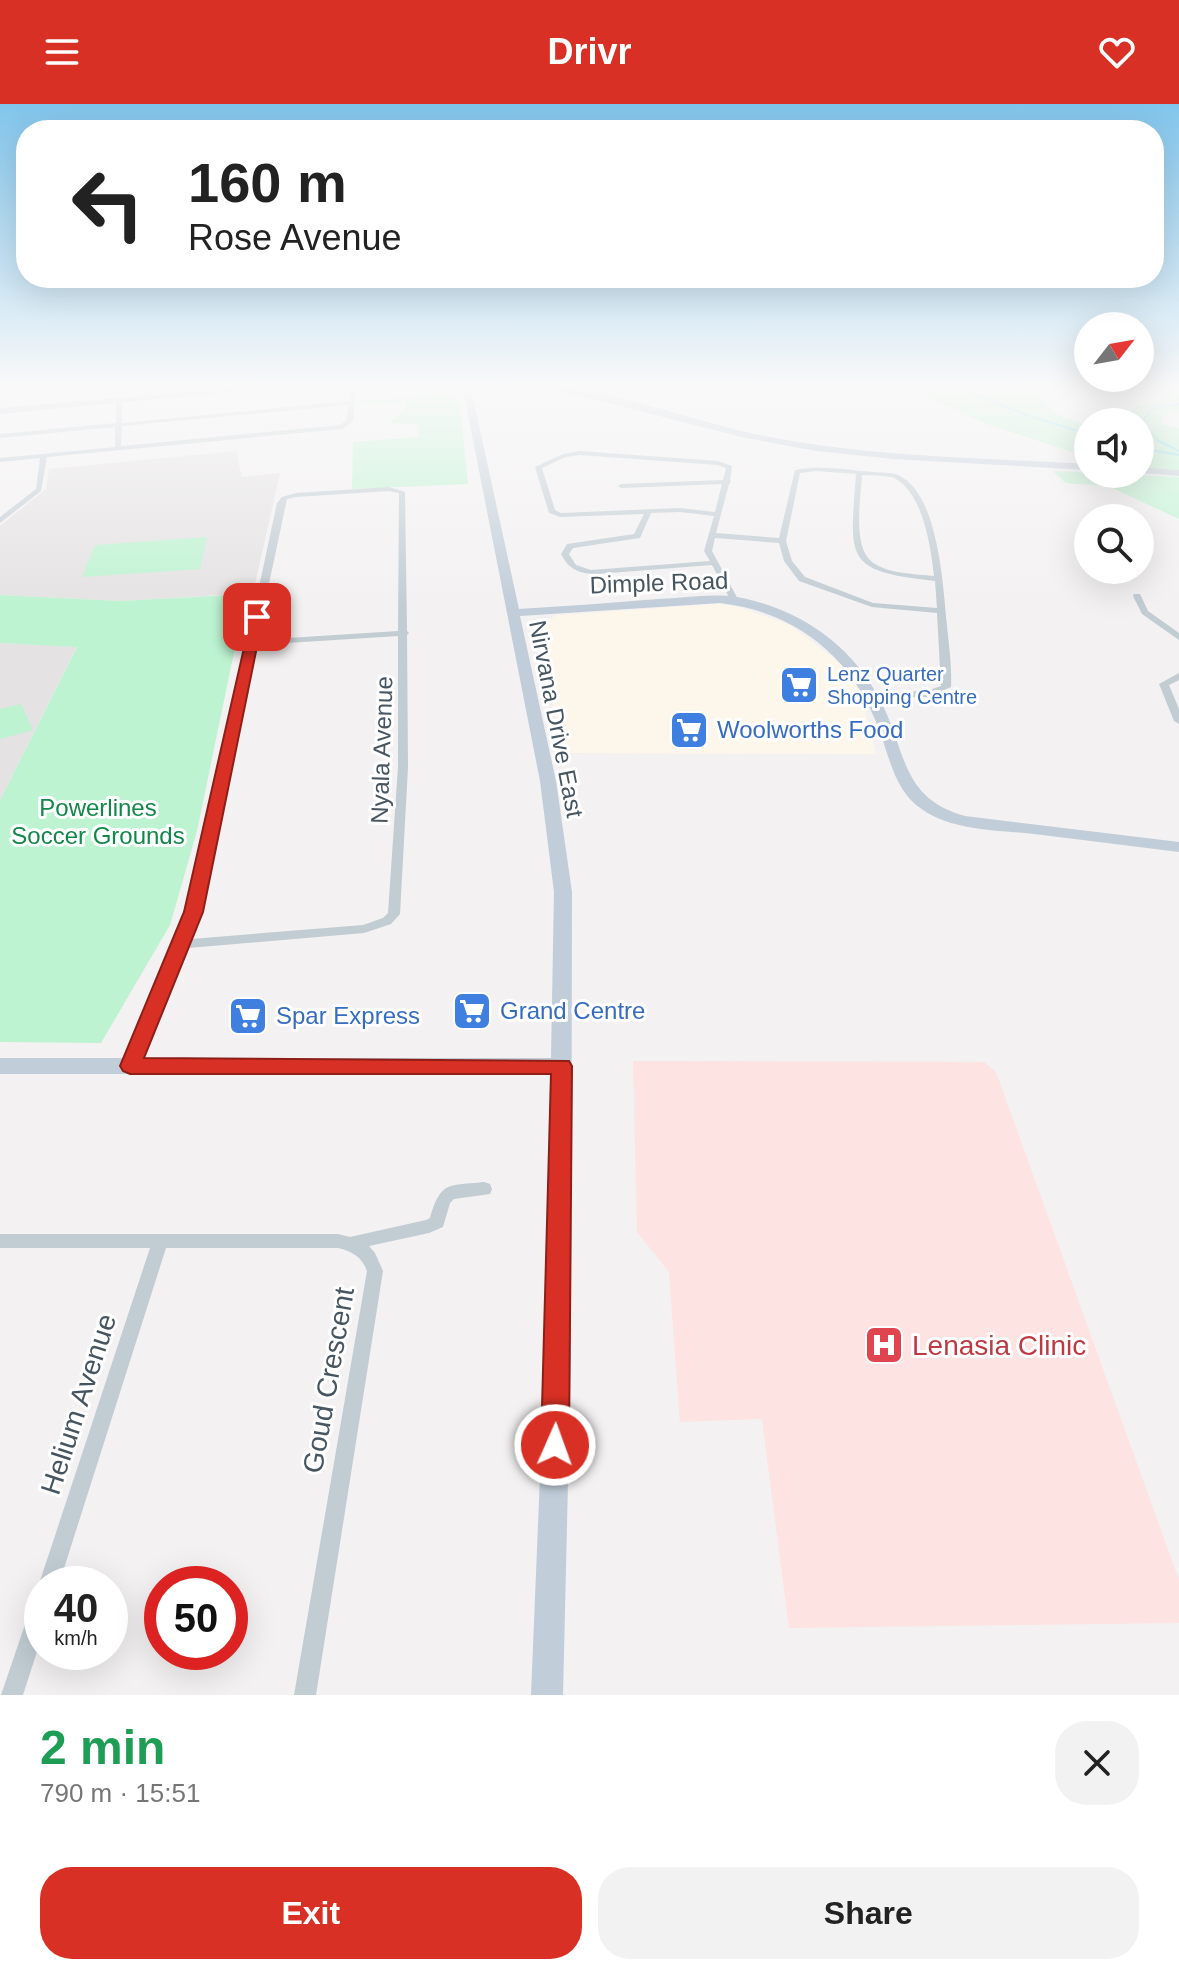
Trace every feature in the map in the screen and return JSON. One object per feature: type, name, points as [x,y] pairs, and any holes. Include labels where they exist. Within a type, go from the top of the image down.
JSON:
[{"type":"main road","name":"Nirvana Drive East","points":[[481,458],[548,781],[560,856],[564,920],[558,1355],[547,1695]]},
{"type":"main road","points":[[968,458],[1074,466]]},
{"type":"main road","points":[[1154,471],[1179,473]]},
{"type":"main road","name":"Dimple Road","points":[[512,613],[715,599],[735,601],[791,621],[815,635],[849,662],[870,696],[908,785],[915,796],[934,810],[965,821],[1179,847]]},
{"type":"main road","points":[[0,1066],[562,1066]]},
{"type":"street","points":[[0,521],[39,490],[44,458]]},
{"type":"street","points":[[558,458],[538,467],[555,513],[572,516],[680,510],[717,514]]},
{"type":"street","points":[[644,458],[727,465],[732,469],[708,551],[735,601]]},
{"type":"street","points":[[870,696],[928,694],[946,687],[939,579],[930,531],[907,485],[890,475],[811,468],[797,471],[782,541],[788,561],[808,583],[872,605],[941,611]]},
{"type":"street","points":[[859,472],[855,547],[862,559],[888,573],[939,579]]},
{"type":"street","points":[[621,486],[728,482]]},
{"type":"street","name":"Nyala Avenue","points":[[183,944],[364,929],[387,921],[394,914],[403,767],[405,633],[402,492],[389,489],[342,491],[283,499],[252,643]]},
{"type":"street","points":[[648,512],[637,536],[570,546],[565,554],[571,566],[580,571],[597,572],[714,563]]},
{"type":"street","points":[[711,535],[782,541]]},
{"type":"street","points":[[1137,596],[1145,612],[1179,637]]},
{"type":"street","points":[[130,1066],[183,944],[203,877],[252,643],[405,633]]},
{"type":"street","points":[[1179,676],[1164,684],[1179,721]]},
{"type":"street","points":[[0,1241],[352,1243],[429,1226],[437,1222],[443,1200],[450,1193],[484,1189]]},
{"type":"street","name":"Helium Avenue","points":[[55,1566],[160,1242]]},
{"type":"street","name":"Goud Crescent","points":[[305,1695],[375,1271],[372,1258],[352,1243]]},
{"type":"street","points":[[12,1695],[24,1659]]},
{"type":"shaded area","points":[[161,458],[238,458],[242,477],[280,473],[253,593],[121,601],[0,595],[0,526],[46,489],[49,469]]},
{"type":"shaded area","points":[[718,604],[739,607],[790,625],[845,667],[861,696],[876,754],[564,753],[537,638],[546,621],[557,615]]},
{"type":"shaded area","points":[[0,643],[77,646],[0,800]]},
{"type":"shaded area","name":"Lenasia Clinic","points":[[633,1061],[984,1062],[996,1072],[1179,1580],[1179,1623],[789,1628],[762,1419],[680,1422],[669,1272],[637,1232]]},
{"type":"green space","points":[[353,458],[465,458],[468,484],[352,489]]},
{"type":"green space","points":[[1154,458],[1179,458],[1179,470],[1154,468]]},
{"type":"green space","points":[[1053,471],[1074,472],[1074,484],[1066,483]]},
{"type":"green space","points":[[1154,476],[1179,477],[1179,519],[1154,507],[1154,504],[1147,504],[1112,488],[1154,488]]},
{"type":"green space","points":[[207,537],[200,569],[82,577],[95,545]]},
{"type":"green space","name":"Powerlines Soccer Grounds","points":[[246,594],[197,831],[170,925],[101,1043],[0,1042],[0,800],[77,647],[0,643],[0,595],[121,601]]},
{"type":"green space","points":[[21,704],[33,730],[0,739],[0,709]]},
{"type":"place","name":"Lenz Quarter Shopping Centre","points":[[799,685]]},
{"type":"place","name":"Woolworths Food","points":[[689,730]]},
{"type":"place","name":"Grand Centre","points":[[472,1011]]},
{"type":"place","name":"Spar Express","points":[[248,1016]]},
{"type":"place","name":"Lenasia Clinic","points":[[884,1345]]},
{"type":"route","points":[[257,617],[194,912],[130,1066],[562,1066],[555,1445]]}]
